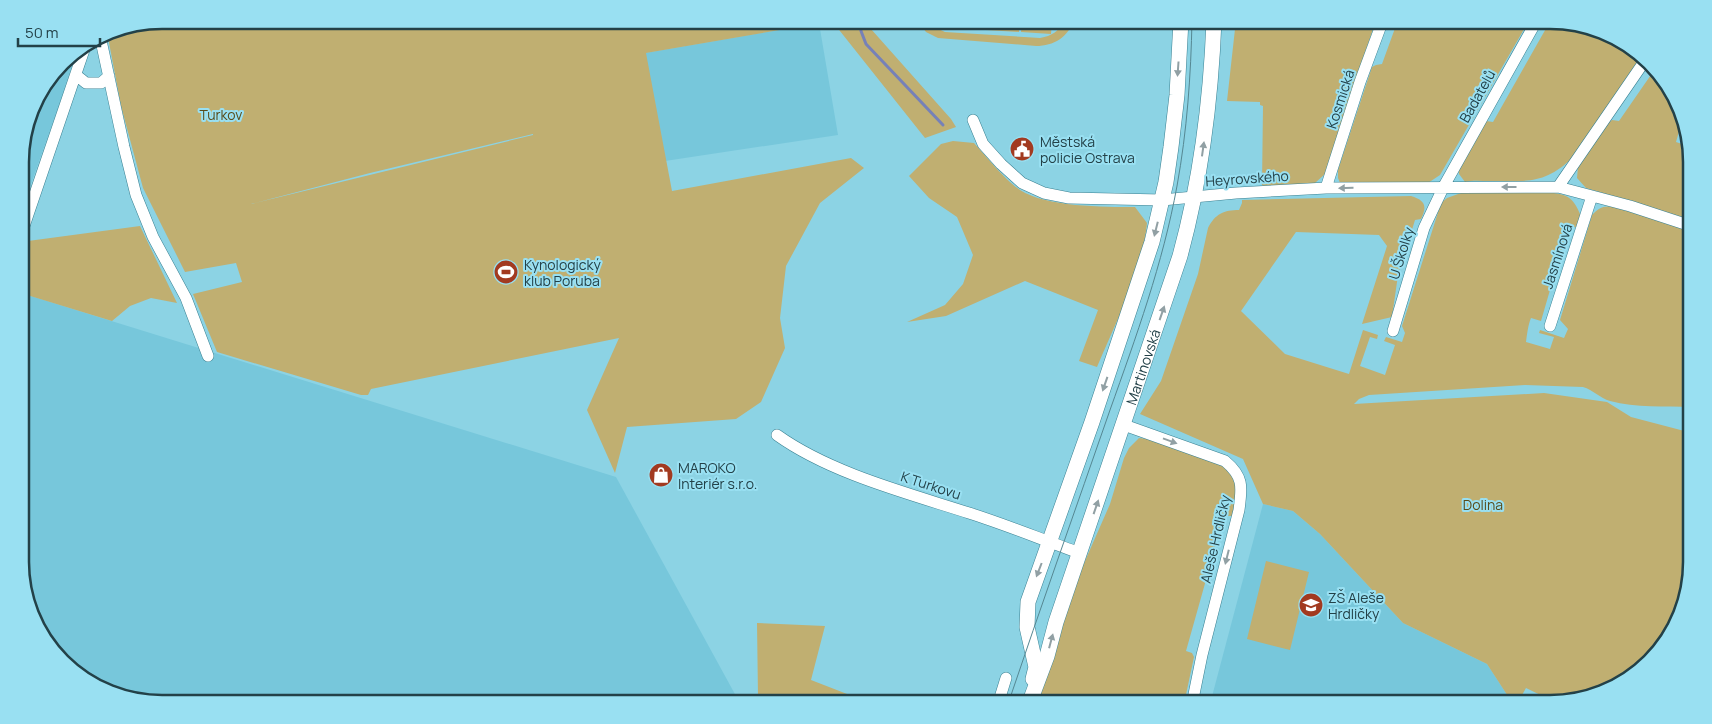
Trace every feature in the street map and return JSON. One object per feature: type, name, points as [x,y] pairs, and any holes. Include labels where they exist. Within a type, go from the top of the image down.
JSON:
[{"type":"street","name":"Martinovská","points":[[1029,695],[1036,667],[1028,631],[1027,608],[1144,270],[1162,200],[1174,124],[1180,29]]},
{"type":"street","name":"Martinovská","points":[[1031,695],[1042,670],[1056,622],[1179,262],[1195,197],[1206,126],[1213,29]]},
{"type":"street","name":"Kosmická","points":[[1326,188],[1360,82],[1380,29]]},
{"type":"street","name":"Badatelů","points":[[1444,186],[1532,29]]},
{"type":"street","points":[[102,44],[136,195],[152,236],[186,298],[208,356]]},
{"type":"street","points":[[29,209],[82,55]]},
{"type":"street","points":[[1558,187],[1641,66]]},
{"type":"street","points":[[76,75],[86,83],[101,83],[109,76]]},
{"type":"street","name":"Heyrovského","points":[[973,120],[983,144],[1022,183],[1037,190],[1070,198],[1162,200],[1326,188],[1558,187],[1683,224]]},
{"type":"street","name":"U Školky","points":[[1393,331],[1424,228],[1444,186]]},
{"type":"street","name":"Jasmínová","points":[[1550,326],[1592,196]]},
{"type":"street","name":"Aleše Hrdličky","points":[[1124,426],[1225,461],[1239,476],[1242,488],[1239,510],[1202,655],[1194,695]]},
{"type":"street","name":"K Turkovu","points":[[777,435],[796,449],[833,466],[1080,553]]},
{"type":"street","points":[[1001,695],[1006,678]]},
{"type":"shaded area","points":[[784,29],[820,29],[838,135],[665,161],[645,53]]},
{"type":"shaded area","points":[[73,63],[29,190],[29,153],[33,128],[42,103],[51,88]]},
{"type":"shaded area","points":[[29,295],[616,477],[735,695],[162,695],[128,691],[95,677],[68,656],[47,629],[33,596],[29,562]]},
{"type":"shaded area","name":"ZŠ Aleše Hrdličky","points":[[1263,504],[1293,511],[1320,534],[1403,623],[1487,664],[1507,695],[1212,695]]},
{"type":"green space","name":"Turkov","points":[[153,29],[786,29],[646,53],[672,191],[851,158],[864,168],[820,203],[786,266],[780,318],[785,348],[761,402],[736,419],[627,427],[615,473],[587,410],[619,338],[371,389],[368,395],[361,395],[217,352],[193,294],[242,282],[236,263],[185,272],[143,188],[121,106],[109,40],[128,33]],"holes":[[[533,134],[533,135],[251,204],[370,173]]]},
{"type":"green space","points":[[838,29],[871,29],[956,127],[925,138]]},
{"type":"green space","points":[[924,29],[1040,38],[1048,36],[1058,29],[1069,29],[1060,39],[1043,46],[938,38]]},
{"type":"green space","points":[[970,29],[1019,29],[1019,32]]},
{"type":"green space","points":[[1021,29],[1051,29],[1051,34],[1021,32]]},
{"type":"green space","points":[[1235,29],[1373,29],[1325,174],[1315,183],[1267,189],[1262,185],[1263,106],[1260,105],[1260,102],[1227,101]]},
{"type":"green space","points":[[1395,29],[1524,29],[1440,175],[1428,183],[1340,183],[1338,178],[1338,170],[1372,67],[1382,64]]},
{"type":"green space","points":[[1546,29],[1576,31],[1593,36],[1617,47],[1637,62],[1573,157],[1553,173],[1544,177],[1524,181],[1465,182],[1459,174],[1458,164],[1486,121],[1493,122]]},
{"type":"green space","points":[[1651,75],[1665,95],[1679,128],[1676,142],[1682,145],[1683,218],[1586,188],[1577,178],[1578,167],[1606,125],[1612,120],[1619,121]]},
{"type":"green space","points":[[953,141],[974,143],[1008,180],[1031,196],[1076,205],[1135,207],[1147,223],[1134,278],[1097,367],[1079,361],[1098,310],[1025,281],[946,316],[907,322],[945,305],[963,284],[973,255],[957,217],[929,198],[909,176],[941,144]]},
{"type":"green space","name":"Dolina","points":[[1461,193],[1557,193],[1571,199],[1578,209],[1581,216],[1576,227],[1568,228],[1541,321],[1531,318],[1528,327],[1526,342],[1550,349],[1554,337],[1539,333],[1540,330],[1564,338],[1568,329],[1560,320],[1592,215],[1601,208],[1610,206],[1683,228],[1683,407],[1630,405],[1606,400],[1583,387],[1525,385],[1369,395],[1359,399],[1354,404],[1544,393],[1607,402],[1631,417],[1683,431],[1683,571],[1681,588],[1673,613],[1656,643],[1631,668],[1609,682],[1576,693],[1540,695],[1526,688],[1522,695],[1507,695],[1487,664],[1403,623],[1320,534],[1293,511],[1263,504],[1243,459],[1140,414],[1161,381],[1198,274],[1208,228],[1217,216],[1229,211],[1239,210],[1242,200],[1411,196],[1422,201],[1424,204],[1423,214],[1421,219],[1415,220],[1398,275],[1392,317],[1362,324],[1387,246],[1379,235],[1296,232],[1241,311],[1285,354],[1349,374],[1363,330],[1378,335],[1377,339],[1370,337],[1360,366],[1385,375],[1395,345],[1384,341],[1386,337],[1402,342],[1405,333],[1402,326],[1441,203],[1447,198]]},
{"type":"green space","points":[[140,226],[177,303],[151,298],[130,306],[112,321],[29,296],[29,241]]},
{"type":"green space","points":[[1139,438],[1147,439],[1220,464],[1234,481],[1236,494],[1232,516],[1224,516],[1186,651],[1192,653],[1194,657],[1186,695],[1038,695],[1078,577],[1110,504],[1124,458],[1129,448]]},
{"type":"green space","points":[[1266,561],[1309,572],[1290,650],[1247,639]]},
{"type":"green space","points":[[757,623],[825,626],[811,680],[850,695],[758,695]]},
{"type":"waterway","points":[[861,29],[866,44],[943,125]]},
{"type":"tram line","points":[[1011,695],[1157,271],[1177,186],[1186,124],[1192,29]]},
{"type":"place","name":"Městská policie Ostrava","points":[[1022,149]]},
{"type":"place","name":"Kynologický klub Poruba","points":[[506,272]]},
{"type":"place","name":"MAROKO Interiér s.r.o.","points":[[661,475]]},
{"type":"place","name":"ZŠ Aleše Hrdličky","points":[[1311,605]]}]
